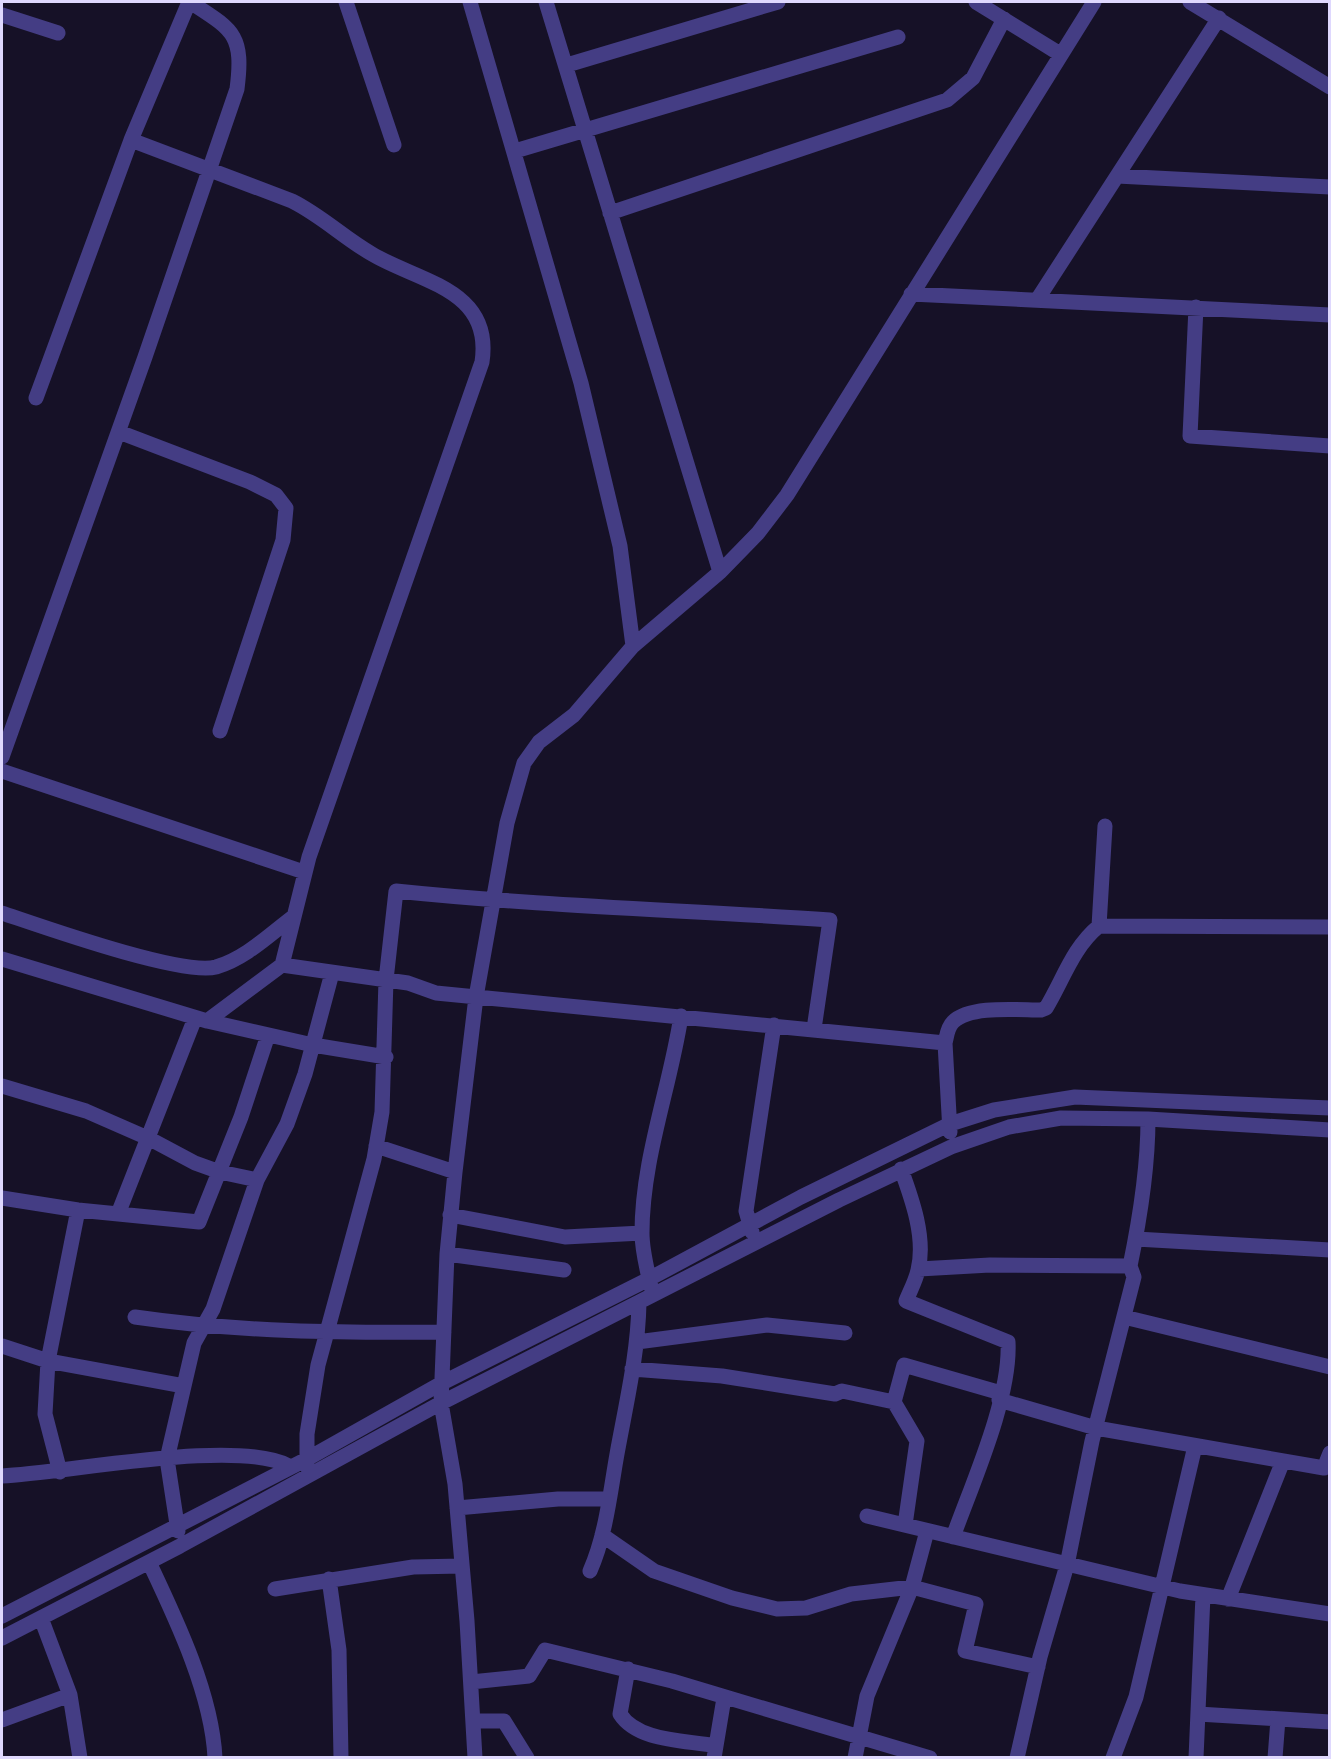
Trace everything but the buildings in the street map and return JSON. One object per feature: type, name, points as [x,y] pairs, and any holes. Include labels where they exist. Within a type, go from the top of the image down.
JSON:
[{"type":"street","points":[[2,757],[119,432],[237,88],[240,52],[234,36],[226,26],[190,2],[131,140],[36,398]]},
{"type":"street","points":[[346,2],[394,145]]},
{"type":"street","points":[[470,2],[584,395],[620,546],[633,646]]},
{"type":"street","points":[[546,2],[720,572]]},
{"type":"street","points":[[567,65],[778,2]]},
{"type":"street","points":[[976,2],[1060,54]]},
{"type":"street","points":[[475,1758],[457,1508],[448,1433],[441,1403],[447,1254],[454,1172],[476,997],[507,823],[524,763],[539,742],[581,707],[633,646],[720,572],[758,533],[787,495],[910,294],[1094,2]]},
{"type":"street","points":[[1191,2],[1329,87]]},
{"type":"street","points":[[2,15],[58,33]]},
{"type":"street","points":[[1037,300],[1219,18]]},
{"type":"street","points":[[610,213],[947,100],[973,78],[1004,19]]},
{"type":"street","points":[[515,151],[898,37]]},
{"type":"street","points":[[131,140],[292,201],[315,212],[375,256],[448,289],[466,306],[481,328],[485,344],[482,362],[444,474],[304,872],[282,965]]},
{"type":"street","points":[[1117,176],[1329,187]]},
{"type":"street","points":[[910,294],[1329,315]]},
{"type":"street","points":[[1196,307],[1190,436],[1329,446]]},
{"type":"street","points":[[119,432],[250,482],[276,495],[286,508],[282,540],[220,731]]},
{"type":"street","points":[[2,771],[304,872]]},
{"type":"street","points":[[951,1147],[945,1044],[948,1030],[962,1016],[983,1011],[1046,1008],[1082,942],[1099,926],[1105,826]]},
{"type":"street","points":[[307,1477],[307,1434],[318,1365],[376,1146],[382,1112],[386,1057],[386,980],[396,891],[492,901],[830,920],[814,1029]]},
{"type":"street","points":[[2,913],[151,958],[203,968],[231,962],[293,917]]},
{"type":"street","points":[[1099,926],[1329,927]]},
{"type":"street","points":[[2,959],[201,1019],[313,1045],[386,1057]]},
{"type":"street","points":[[118,1214],[201,1019],[282,965],[408,983],[436,993],[814,1029],[945,1044]]},
{"type":"street","points":[[180,1546],[167,1459],[194,1343],[213,1309],[257,1180],[287,1124],[313,1045],[332,973]]},
{"type":"street","points":[[590,1571],[602,1535],[646,1300],[649,1279],[642,1233],[652,1152],[676,1052],[681,1016]]},
{"type":"street","points":[[754,1243],[746,1211],[774,1025]]},
{"type":"street","points":[[2,1198],[78,1210],[199,1222],[220,1172],[268,1035]]},
{"type":"street","points":[[2,1086],[86,1111],[150,1139],[195,1163],[220,1172],[257,1180]]},
{"type":"street","points":[[2,1615],[289,1466],[307,1459],[442,1383],[950,1124],[994,1110],[1075,1097],[1329,1108]]},
{"type":"street","points":[[2,1638],[180,1546],[441,1403],[901,1169],[951,1147],[1009,1127],[1061,1118],[1148,1119],[1329,1130]]},
{"type":"street","points":[[1017,1758],[1038,1667],[1067,1565],[1095,1428],[1134,1277],[1130,1266],[1136,1239],[1148,1141],[1148,1119]]},
{"type":"street","points":[[376,1146],[454,1172]]},
{"type":"street","points":[[901,1169],[914,1208],[918,1235],[919,1269],[906,1301],[1008,1342],[1009,1360],[991,1435],[953,1537]]},
{"type":"street","points":[[60,1472],[45,1414],[48,1361],[78,1210]]},
{"type":"street","points":[[450,1215],[565,1237],[642,1233]]},
{"type":"street","points":[[1136,1239],[1329,1250]]},
{"type":"street","points":[[447,1254],[564,1270]]},
{"type":"street","points":[[919,1269],[990,1264],[1130,1266]]},
{"type":"street","points":[[135,1317],[203,1327],[327,1333],[444,1332]]},
{"type":"street","points":[[1124,1317],[1329,1367]]},
{"type":"street","points":[[638,1342],[767,1326],[845,1333]]},
{"type":"street","points":[[2,1346],[48,1361],[184,1386]]},
{"type":"street","points":[[905,1525],[917,1441],[894,1402],[904,1365],[1095,1428],[1327,1469],[1329,1453]]},
{"type":"street","points":[[632,1369],[722,1376],[835,1394],[842,1391],[894,1402]]},
{"type":"street","points":[[1113,1758],[1136,1697],[1195,1446]]},
{"type":"street","points":[[2,1476],[219,1456],[275,1459],[289,1466]]},
{"type":"street","points":[[1228,1599],[1282,1461]]},
{"type":"street","points":[[457,1508],[558,1499],[609,1499]]},
{"type":"street","points":[[867,1516],[1162,1587],[1329,1614]]},
{"type":"street","points":[[855,1758],[867,1696],[912,1587],[927,1531]]},
{"type":"street","points":[[602,1535],[664,1575],[732,1599],[777,1608],[807,1608],[851,1594],[912,1587],[976,1604],[965,1651],[1038,1667]]},
{"type":"street","points":[[149,1562],[180,1628],[203,1698],[215,1758]]},
{"type":"street","points":[[275,1589],[413,1567],[462,1566]]},
{"type":"street","points":[[329,1579],[339,1650],[341,1758]]},
{"type":"street","points":[[1196,1758],[1203,1595]]},
{"type":"street","points":[[40,1618],[70,1695],[80,1758]]},
{"type":"street","points":[[471,1682],[530,1676],[545,1650],[628,1669],[930,1758]]},
{"type":"street","points":[[628,1669],[620,1714],[635,1730],[715,1752],[724,1698]]},
{"type":"street","points":[[2,1720],[70,1695]]},
{"type":"street","points":[[1198,1714],[1329,1722]]},
{"type":"street","points":[[1275,1758],[1278,1719]]},
{"type":"street","points":[[473,1721],[504,1721],[527,1758]]}]
